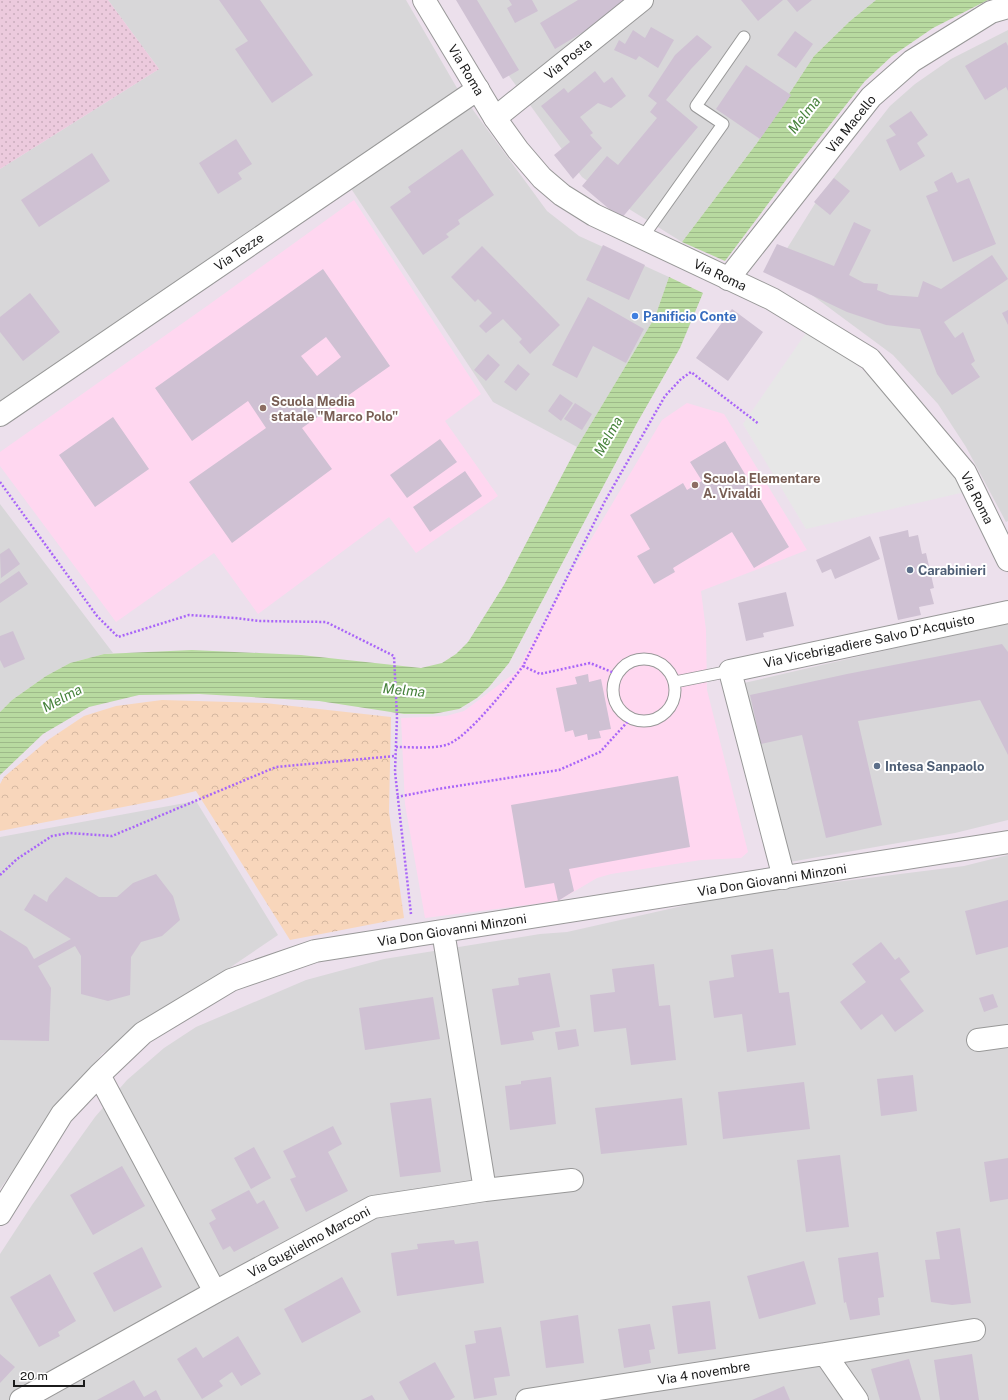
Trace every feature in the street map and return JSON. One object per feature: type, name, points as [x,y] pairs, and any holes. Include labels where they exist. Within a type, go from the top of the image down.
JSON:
[{"type":"street","name":"Via Roma","points":[[424,0],[495,118],[518,150],[542,178],[562,195],[594,215],[772,299],[870,360],[965,472],[1005,546]]},
{"type":"street","name":"Via Posta","points":[[495,118],[642,0]]},
{"type":"street","name":"Via Macello","points":[[728,279],[871,97],[912,61],[991,12],[1008,7]]},
{"type":"street","name":"Via Tezze","points":[[0,415],[478,89]]},
{"type":"street","name":"Via Vicebrigadiere Salvo D'Acquisto","points":[[730,671],[1008,612]]},
{"type":"street","points":[[730,671],[784,878]]},
{"type":"street","name":"Via Don Giovanni Minzoni","points":[[0,1214],[62,1114],[99,1075],[143,1033],[231,980],[315,951],[1008,842]]},
{"type":"street","points":[[444,931],[485,1190]]},
{"type":"street","points":[[978,1040],[1008,1036]]},
{"type":"street","points":[[99,1075],[215,1292]]},
{"type":"street","name":"Via Guglielmo Marconi","points":[[21,1400],[215,1292],[373,1207],[485,1190],[572,1180]]},
{"type":"street","name":"Via 4 novembre","points":[[527,1400],[974,1330]]},
{"type":"street","points":[[825,1354],[857,1400]]},
{"type":"lane","points":[[642,238],[723,124],[696,106],[744,37]]},
{"type":"lane","points":[[644,658],[654,660],[664,665],[671,672],[675,682],[676,692],[673,702],[668,710],[660,717],[641,721],[631,718],[623,712],[617,704],[614,695],[614,684],[617,674],[624,666],[633,660],[644,658]]},
{"type":"lane","points":[[675,682],[730,671]]},
{"type":"path","points":[[396,747],[433,748],[447,745],[468,730],[507,688],[523,666],[605,501],[665,396],[681,379],[691,372],[759,424]]},
{"type":"path","points":[[0,482],[97,616],[118,637],[190,615],[259,621],[326,622],[394,656],[397,717],[395,772],[411,918]]},
{"type":"path","points":[[523,666],[540,674],[590,663],[617,674]]},
{"type":"path","points":[[398,797],[438,789],[559,770],[600,752],[631,718]]},
{"type":"path","points":[[0,875],[16,859],[52,836],[69,832],[112,836],[276,767],[395,756]]},
{"type":"shaded area","points":[[0,0],[108,0],[159,69],[0,169]]},
{"type":"shaded area","points":[[108,0],[406,0],[457,88],[547,211],[579,236],[669,277],[655,317],[577,447],[493,402],[342,175],[0,411],[0,169],[159,69]]},
{"type":"shaded area","points":[[463,0],[876,0],[850,21],[814,56],[757,143],[682,242],[605,194],[582,177],[499,62]]},
{"type":"shaded area","points":[[1008,30],[1008,521],[1006,522],[966,447],[938,404],[893,355],[793,281],[773,271],[821,194],[890,106],[915,84],[951,59]]},
{"type":"shaded area","name":"Scuola Media statale \"Marco Polo\"","points":[[354,200],[481,394],[445,421],[498,496],[416,553],[389,517],[258,614],[214,553],[116,622],[0,466],[0,452]]},
{"type":"shaded area","points":[[808,330],[839,350],[873,379],[948,464],[965,492],[806,529],[743,424]]},
{"type":"shaded area","points":[[687,403],[724,414],[807,550],[701,591],[706,630],[707,690],[748,852],[741,858],[701,860],[611,874],[597,878],[558,901],[425,918],[405,804],[401,718],[446,716],[464,711],[516,672],[571,573],[662,420]]},
{"type":"shaded area","points":[[0,504],[113,653],[70,663],[46,676],[12,700],[0,712]]},
{"type":"shaded area","points":[[1008,622],[1008,820],[955,833],[790,862],[744,683]]},
{"type":"shaded area","points":[[196,801],[278,935],[102,1054],[67,1096],[0,1189],[0,837]]},
{"type":"shaded area","points":[[1008,855],[1008,1400],[0,1400],[0,1254],[32,1205],[95,1117],[127,1080],[164,1048],[196,1027],[306,980],[384,959],[540,934],[567,932],[731,895],[964,866]]},
{"type":"green space","points":[[162,700],[265,703],[391,717],[389,812],[404,918],[290,940],[196,791],[159,800],[0,831],[0,784],[4,777],[48,740],[84,716],[116,706]]},
{"type":"water","name":"Melma","points":[[876,0],[988,0],[933,28],[892,56],[865,81],[789,176],[725,261],[682,242],[757,143],[814,56],[850,21]]},
{"type":"water","name":"Melma","points":[[669,277],[703,293],[680,348],[637,423],[509,663],[489,687],[477,698],[459,709],[433,714],[404,714],[319,701],[199,694],[139,695],[89,707],[43,734],[0,775],[0,712],[12,700],[46,676],[70,663],[104,654],[192,650],[301,655],[421,668],[442,663],[456,654],[468,642],[504,585],[577,447],[655,317]]},
{"type":"building","points":[[219,0],[260,0],[313,75],[272,103],[235,49],[248,41]]},
{"type":"building","points":[[456,0],[477,0],[519,70],[503,79]]},
{"type":"building","points":[[509,0],[532,0],[538,11],[515,23],[507,8],[512,5]]},
{"type":"building","points":[[578,0],[623,0],[627,6],[555,49],[540,23]]},
{"type":"building","points":[[741,0],[783,0],[758,21]]},
{"type":"building","points":[[787,0],[812,0],[797,12]]},
{"type":"building","points":[[651,27],[674,40],[658,68],[639,56],[636,60],[614,50],[619,40],[625,44],[633,30],[645,38]]},
{"type":"building","points":[[795,31],[813,44],[796,68],[777,55]]},
{"type":"building","points":[[697,35],[712,47],[691,69],[666,100],[698,127],[621,219],[582,186],[607,156],[618,165],[657,118],[650,112],[657,103],[648,96],[675,55]]},
{"type":"building","points":[[1006,42],[1008,46],[1008,91],[1006,87],[985,100],[965,66]]},
{"type":"building","points":[[746,65],[791,95],[760,139],[716,109]]},
{"type":"building","points":[[595,71],[604,83],[612,77],[626,96],[611,108],[598,103],[580,117],[593,133],[590,135],[602,148],[573,179],[554,155],[570,142],[541,106],[564,88],[568,93]]},
{"type":"building","points":[[911,111],[928,135],[917,143],[925,156],[900,171],[886,140],[896,135],[889,126]]},
{"type":"building","points":[[236,139],[252,164],[238,173],[242,179],[218,194],[199,163]]},
{"type":"building","points":[[462,149],[494,195],[458,220],[460,224],[446,234],[449,237],[423,255],[390,207],[411,192],[408,187]]},
{"type":"building","points":[[92,153],[110,181],[39,227],[21,200]]},
{"type":"building","points":[[952,172],[957,183],[969,178],[996,244],[953,262],[926,196],[938,191],[934,182]]},
{"type":"building","points":[[834,178],[850,191],[830,215],[814,202]]},
{"type":"building","points":[[854,222],[871,230],[849,275],[864,283],[878,284],[877,290],[890,295],[918,297],[923,281],[941,289],[992,255],[1008,279],[944,322],[955,338],[963,332],[975,361],[971,364],[980,377],[952,395],[937,374],[920,329],[886,325],[847,312],[763,272],[777,244],[834,266]]},
{"type":"building","points":[[603,245],[645,265],[629,300],[586,280]]},
{"type":"building","points":[[482,246],[560,325],[530,354],[519,342],[522,339],[503,319],[486,333],[479,326],[492,313],[478,299],[475,302],[451,277]]},
{"type":"building","points":[[323,269],[390,366],[302,428],[332,469],[232,543],[189,482],[266,428],[248,401],[192,441],[155,388]],"holes":[[[326,337],[341,357],[317,376],[301,356]]]},
{"type":"building","points":[[30,293],[60,332],[23,361],[0,332],[0,317]]},
{"type":"building","points":[[588,297],[644,329],[626,363],[593,346],[577,378],[552,365]]},
{"type":"building","points":[[732,309],[763,332],[728,381],[696,358]]},
{"type":"building","points":[[1008,310],[1008,325],[1002,313]]},
{"type":"building","points":[[488,354],[500,365],[486,381],[474,370]]},
{"type":"building","points":[[518,364],[530,374],[516,391],[504,382]]},
{"type":"building","points":[[560,394],[573,403],[561,421],[548,411]]},
{"type":"building","points":[[575,403],[592,414],[582,430],[564,419]]},
{"type":"building","points":[[113,417],[149,469],[95,507],[59,455]]},
{"type":"building","points":[[440,439],[457,462],[407,498],[390,475]]},
{"type":"building","points":[[725,441],[789,547],[754,568],[732,532],[673,568],[675,572],[654,584],[637,556],[650,549],[630,515],[683,483],[687,490],[702,481],[690,462]]},
{"type":"building","points":[[465,471],[482,496],[430,532],[413,507]]},
{"type":"building","points":[[908,530],[909,537],[918,535],[922,554],[926,553],[934,588],[930,589],[934,604],[919,607],[921,615],[898,620],[879,537]]},
{"type":"building","points":[[870,536],[880,559],[835,579],[831,569],[822,573],[816,560]]},
{"type":"building","points":[[9,548],[20,564],[1,578],[0,554]]},
{"type":"building","points":[[19,571],[28,584],[0,603],[0,584]]},
{"type":"building","points":[[786,592],[794,626],[763,633],[764,637],[746,641],[738,603]]},
{"type":"building","points":[[13,631],[25,659],[4,668],[0,660],[0,636]]},
{"type":"building","points":[[1002,644],[1008,652],[1008,755],[980,700],[858,721],[882,825],[826,838],[802,735],[761,744],[750,695],[847,674]]},
{"type":"building","points":[[588,674],[589,682],[601,679],[611,729],[599,731],[601,738],[588,740],[587,734],[575,737],[573,730],[565,732],[556,688],[577,684],[575,677]]},
{"type":"building","points":[[678,776],[690,847],[569,869],[574,891],[558,901],[554,883],[525,888],[511,805]]},
{"type":"building","points":[[156,874],[173,896],[180,920],[162,936],[141,942],[131,957],[130,995],[108,1001],[81,994],[81,956],[75,946],[38,966],[51,988],[49,1041],[0,1040],[0,930],[27,947],[34,959],[71,939],[24,910],[34,894],[47,902],[49,896],[66,877],[99,897],[117,897],[133,883]]},
{"type":"building","points":[[1008,900],[1008,947],[976,955],[965,911]]},
{"type":"building","points":[[881,942],[895,960],[899,957],[910,972],[900,979],[924,1011],[895,1032],[882,1014],[861,1030],[840,1002],[866,982],[852,964]]},
{"type":"building","points":[[773,949],[779,993],[789,992],[796,1045],[747,1052],[742,1014],[714,1018],[709,981],[734,977],[731,955]]},
{"type":"building","points":[[654,964],[659,1006],[670,1005],[676,1060],[631,1065],[626,1028],[594,1032],[590,995],[615,992],[612,969]]},
{"type":"building","points":[[550,973],[560,1027],[532,1032],[534,1040],[501,1045],[492,989],[519,985],[518,978]]},
{"type":"building","points":[[993,994],[998,1007],[984,1012],[979,998]]},
{"type":"building","points":[[433,997],[440,1039],[365,1050],[359,1008]]},
{"type":"building","points":[[576,1029],[579,1046],[558,1050],[555,1032]]},
{"type":"building","points":[[913,1075],[917,1111],[881,1116],[877,1079]]},
{"type":"building","points":[[551,1077],[556,1124],[510,1130],[505,1086],[521,1084],[521,1081]]},
{"type":"building","points":[[804,1082],[810,1129],[723,1139],[718,1092]]},
{"type":"building","points":[[431,1098],[441,1172],[400,1177],[390,1103]]},
{"type":"building","points":[[682,1098],[687,1145],[601,1154],[595,1108]]},
{"type":"building","points":[[333,1126],[342,1144],[328,1152],[348,1191],[306,1212],[290,1179],[296,1177],[283,1151]]},
{"type":"building","points":[[254,1147],[271,1178],[251,1189],[234,1158]]},
{"type":"building","points":[[840,1155],[849,1227],[806,1232],[797,1160]]},
{"type":"building","points":[[1008,1158],[1008,1199],[990,1202],[984,1162]]},
{"type":"building","points":[[122,1166],[145,1206],[93,1235],[70,1195]]},
{"type":"building","points":[[249,1190],[257,1204],[264,1200],[279,1228],[234,1252],[230,1246],[223,1250],[209,1223],[216,1219],[211,1210]]},
{"type":"building","points":[[960,1228],[971,1303],[952,1305],[931,1302],[925,1260],[940,1259],[936,1232]]},
{"type":"building","points":[[454,1240],[455,1244],[478,1241],[484,1283],[397,1296],[391,1253],[418,1249],[417,1244]]},
{"type":"building","points":[[142,1247],[162,1287],[114,1312],[93,1273]]},
{"type":"building","points":[[878,1252],[884,1297],[878,1298],[880,1315],[850,1320],[846,1302],[844,1303],[838,1258]]},
{"type":"building","points":[[804,1261],[816,1304],[759,1319],[747,1276]]},
{"type":"building","points":[[50,1274],[76,1321],[58,1332],[60,1336],[39,1347],[10,1297]]},
{"type":"building","points":[[342,1277],[361,1312],[302,1343],[284,1309]]},
{"type":"building","points":[[710,1301],[716,1349],[678,1354],[672,1306]]},
{"type":"building","points":[[578,1315],[584,1363],[546,1368],[540,1321]]},
{"type":"building","points":[[650,1324],[655,1349],[649,1350],[651,1363],[624,1368],[618,1329]]},
{"type":"building","points":[[501,1327],[510,1376],[494,1378],[497,1395],[474,1399],[465,1345],[476,1343],[474,1331]]},
{"type":"building","points":[[238,1336],[261,1374],[241,1386],[232,1372],[219,1381],[223,1386],[202,1399],[177,1359],[196,1347],[203,1358]]},
{"type":"building","points":[[0,1354],[15,1367],[0,1383]]},
{"type":"building","points":[[972,1354],[979,1400],[940,1400],[934,1360]]},
{"type":"building","points":[[909,1359],[921,1400],[880,1400],[871,1369]]},
{"type":"building","points":[[435,1362],[455,1397],[450,1400],[409,1400],[399,1382]]},
{"type":"building","points":[[134,1380],[144,1397],[156,1390],[161,1400],[97,1400]]},
{"type":"building","points":[[784,1386],[790,1400],[752,1400]]},
{"type":"building","points":[[372,1395],[375,1400],[361,1400]]},
{"type":"place","name":"Panificio Conte","points":[[635,316]]},
{"type":"place","name":"Scuola Media statale \"Marco Polo\"","points":[[263,408]]},
{"type":"place","name":"Scuola Elementare A. Vivaldi","points":[[695,485]]},
{"type":"place","name":"Carabinieri","points":[[910,570]]},
{"type":"place","name":"Intesa Sanpaolo","points":[[877,766]]}]
